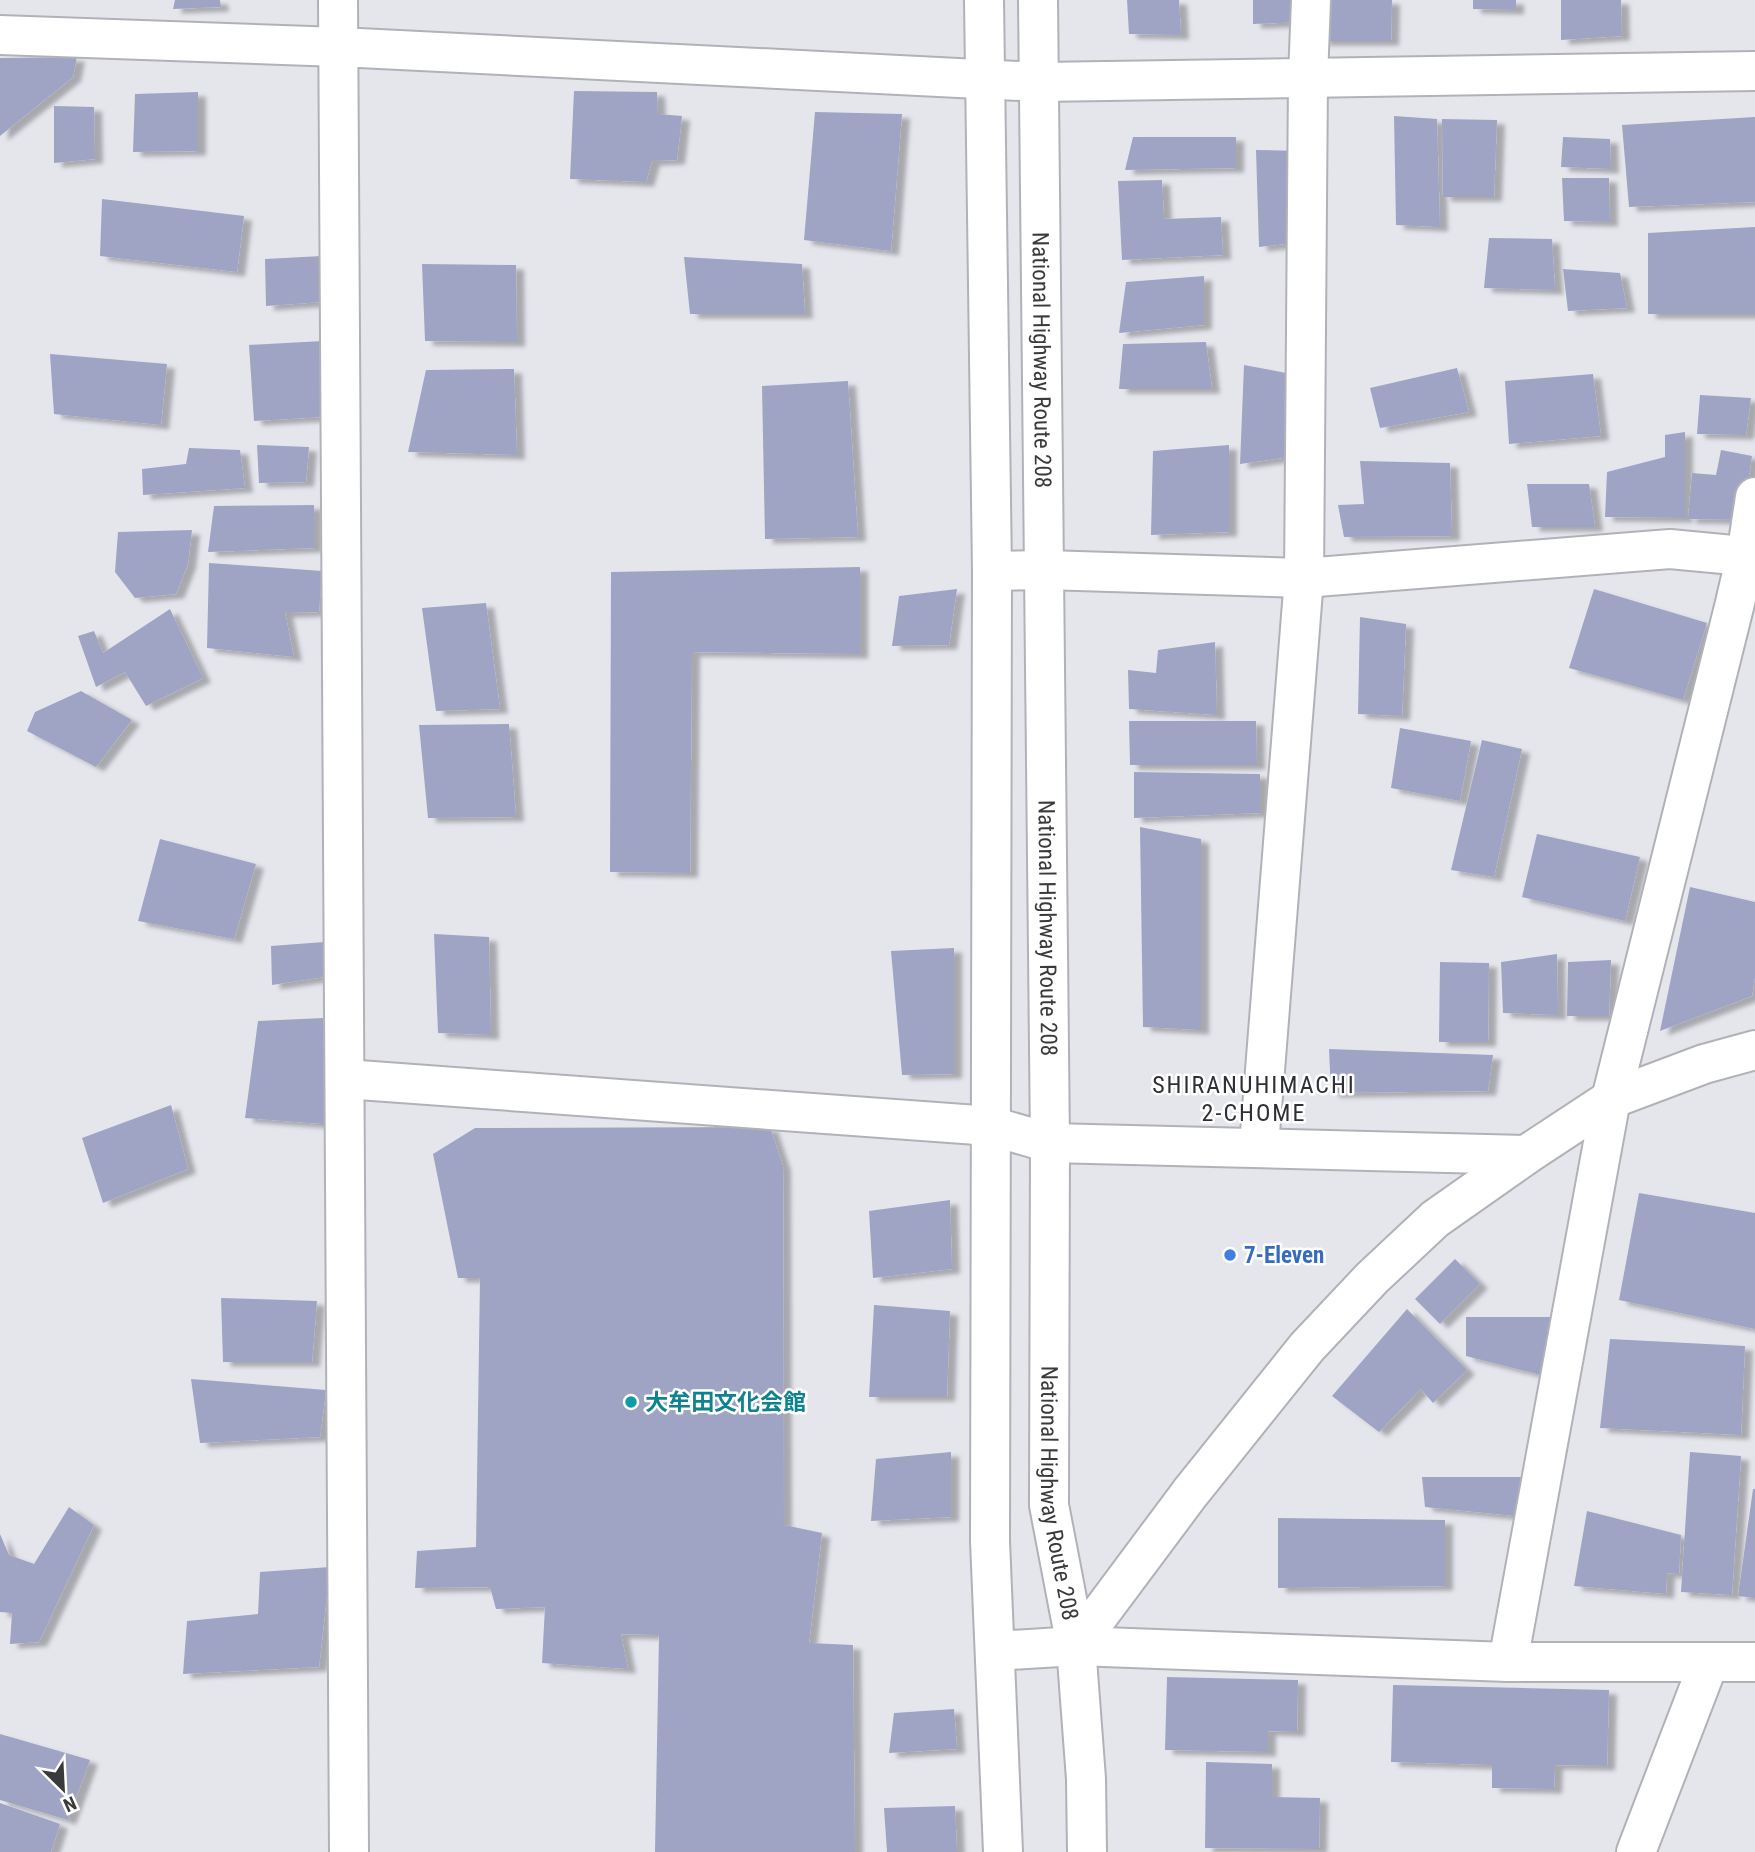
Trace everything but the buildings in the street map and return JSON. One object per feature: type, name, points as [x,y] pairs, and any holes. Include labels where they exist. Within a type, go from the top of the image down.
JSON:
[{"type":"main road","points":[[338,0],[349,1852]]},
{"type":"main road","points":[[984,0],[992,571],[990,1541],[1003,1852]]},
{"type":"main road","name":"National Highway Route 208","points":[[1038,0],[1050,1143],[1049,1505],[1076,1646],[1086,1779],[1087,1852]]},
{"type":"main road","points":[[1259,1146],[1304,578],[1311,0]]},
{"type":"main road","points":[[0,35],[338,47],[1040,82],[1755,71]]},
{"type":"main road","points":[[1507,1662],[1611,1098],[1751,556],[1755,497]]},
{"type":"main road","points":[[992,571],[1045,570],[1304,578],[1670,549],[1751,556]]},
{"type":"main road","points":[[1076,1646],[1190,1493],[1307,1347],[1371,1278],[1436,1219],[1611,1098],[1704,1064],[1755,1050]]},
{"type":"main road","points":[[345,1079],[992,1126],[1050,1143],[1259,1146],[1526,1155]]},
{"type":"main road","points":[[995,1651],[1076,1646],[1507,1662],[1755,1662]]},
{"type":"main road","points":[[1636,1852],[1709,1662]]},
{"type":"place","name":"7-Eleven","points":[[1230,1255]]},
{"type":"place","name":"大牟田文化会館","points":[[631,1402]]},
{"type":"district","name":"SHIRANUHIMACHI 2-CHOME","points":[[1254,1099]]}]
